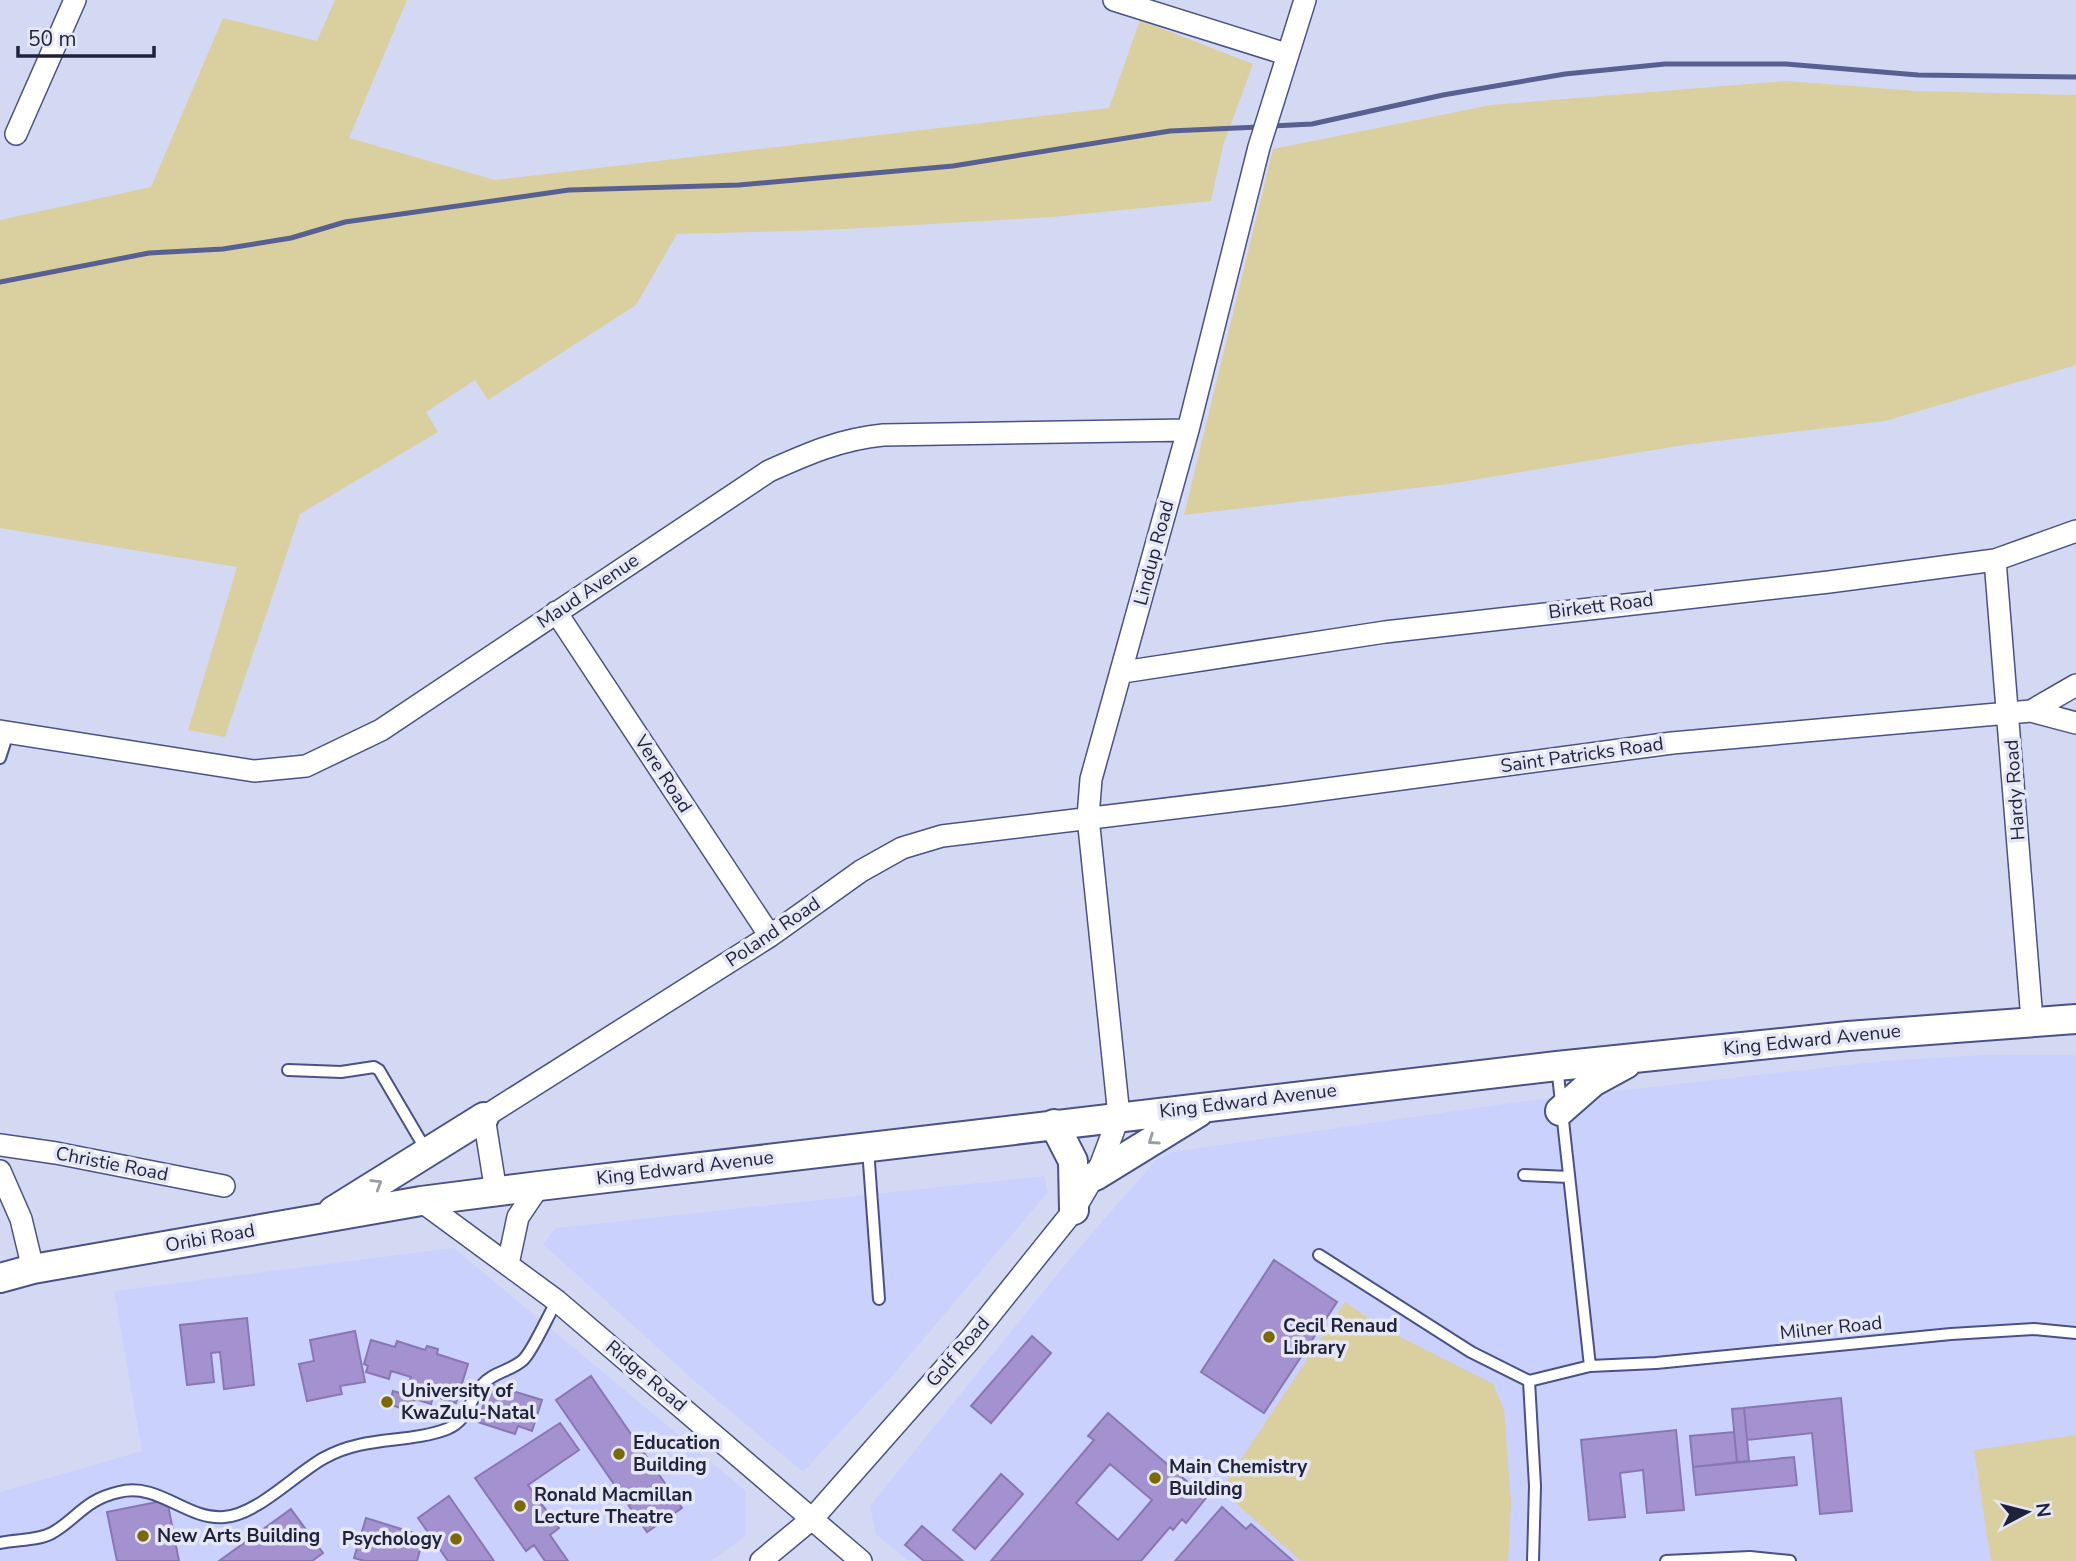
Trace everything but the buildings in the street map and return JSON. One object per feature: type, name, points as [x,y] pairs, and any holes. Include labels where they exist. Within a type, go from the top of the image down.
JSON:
[{"type":"street","points":[[16,134],[75,0]]},
{"type":"street","points":[[1114,0],[1286,54]]},
{"type":"street","name":"Lindup Road","points":[[1119,1116],[1088,817],[1091,779],[1188,430],[1258,147],[1305,0]]},
{"type":"street","name":"Maud Avenue","points":[[4,732],[254,771],[306,766],[381,730],[768,471],[819,448],[853,438],[896,435],[1188,430]]},
{"type":"street","name":"Birkett Road","points":[[1123,671],[1480,620],[1829,582],[1995,560],[2076,531]]},
{"type":"street","name":"Hardy Road","points":[[1995,560],[2032,1020]]},
{"type":"street","name":"Vere Road","points":[[556,612],[770,936]]},
{"type":"street","points":[[2031,711],[2076,685]]},
{"type":"street","name":"Saint Patricks Road","points":[[1088,817],[1282,795],[1672,743],[2031,711],[2076,723]]},
{"type":"street","name":"Poland Road","points":[[484,1117],[770,936],[861,871],[902,848],[942,836],[1088,817]]},
{"type":"street","name":"King Edward Avenue","points":[[422,1201],[1211,1105],[1557,1066],[2032,1020],[2076,1020]]},
{"type":"street","points":[[1560,1111],[1603,1075],[1642,1057]]},
{"type":"street","points":[[1095,1176],[1211,1105]]},
{"type":"street","name":"Golf Road","points":[[761,1561],[813,1518],[969,1341],[1074,1210],[1095,1176],[1119,1116]]},
{"type":"street","points":[[319,1220],[484,1117],[496,1192]]},
{"type":"street","points":[[1054,1124],[1073,1161],[1074,1210]]},
{"type":"street","name":"Christie Road","points":[[0,1145],[224,1186]]},
{"type":"street","points":[[0,1171],[21,1219],[33,1269]]},
{"type":"street","points":[[508,1264],[518,1217],[539,1186]]},
{"type":"street","name":"Oribi Road","points":[[0,1278],[33,1269],[422,1201]]},
{"type":"street","name":"Ridge Road","points":[[422,1201],[557,1301],[861,1561]]},
{"type":"lane","points":[[0,758],[4,732]]},
{"type":"lane","points":[[288,1070],[341,1072],[374,1066],[379,1070],[427,1153]]},
{"type":"lane","points":[[1557,1066],[1590,1366]]},
{"type":"lane","points":[[867,1146],[879,1298]]},
{"type":"lane","points":[[1524,1175],[1569,1177]]},
{"type":"lane","points":[[1319,1255],[1471,1352],[1529,1381],[1535,1486],[1534,1561]]},
{"type":"lane","points":[[0,1543],[50,1534],[89,1504],[131,1490],[146,1490],[203,1514],[227,1517],[250,1509],[293,1477],[349,1446],[445,1429],[465,1415],[483,1384],[528,1355],[557,1301]]},
{"type":"lane","name":"Milner Road","points":[[1529,1381],[1590,1366],[1656,1363],[1951,1334],[2034,1329],[2076,1333]]},
{"type":"lane","points":[[1666,1561],[1750,1558],[1790,1561]]},
{"type":"shaded area","points":[[335,0],[407,0],[349,138],[495,180],[1109,108],[1140,20],[1253,64],[1223,146],[1211,201],[1052,217],[827,230],[677,234],[636,305],[488,400],[475,380],[426,412],[438,432],[300,514],[225,737],[188,730],[237,567],[0,528],[0,220],[151,187],[223,18],[317,41]]},
{"type":"shaded area","points":[[1787,81],[1916,91],[2076,95],[2076,365],[1885,421],[1684,445],[1449,484],[1184,515],[1273,149],[1491,105]]},
{"type":"shaded area","points":[[1983,1055],[2076,1055],[2076,1561],[908,1561],[876,1534],[870,1506],[1073,1255],[1157,1159],[1172,1152],[1517,1102],[1883,1061]]},
{"type":"shaded area","points":[[1044,1176],[1048,1192],[892,1376],[803,1472],[699,1385],[543,1244],[556,1228]]},
{"type":"shaded area","name":"University of KwaZulu-Natal","points":[[454,1248],[746,1491],[746,1536],[711,1561],[0,1561],[0,1492],[142,1451],[114,1291]]},
{"type":"shaded area","points":[[1345,1302],[1383,1328],[1493,1384],[1504,1410],[1511,1503],[1508,1561],[1301,1561],[1221,1490]]},
{"type":"shaded area","points":[[2076,1435],[2076,1561],[1991,1561],[1974,1450]]},
{"type":"waterway","points":[[1272,126],[1312,124],[1443,95],[1565,74],[1665,64],[1786,64],[1918,75],[2076,77]]},
{"type":"waterway","points":[[0,282],[149,253],[223,249],[291,238],[345,222],[569,190],[739,185],[953,166],[1170,131],[1259,127]]},
{"type":"place","name":"Cecil Renaud Library","points":[[1269,1337]]},
{"type":"place","name":"University of KwaZulu-Natal","points":[[387,1402]]},
{"type":"place","name":"Education Building","points":[[619,1454]]},
{"type":"place","name":"Main Chemistry Building","points":[[1155,1478]]},
{"type":"place","name":"Ronald Macmillan Lecture Theatre","points":[[520,1506]]},
{"type":"place","name":"New Arts Building","points":[[143,1536]]},
{"type":"place","name":"Psychology","points":[[456,1539]]}]
